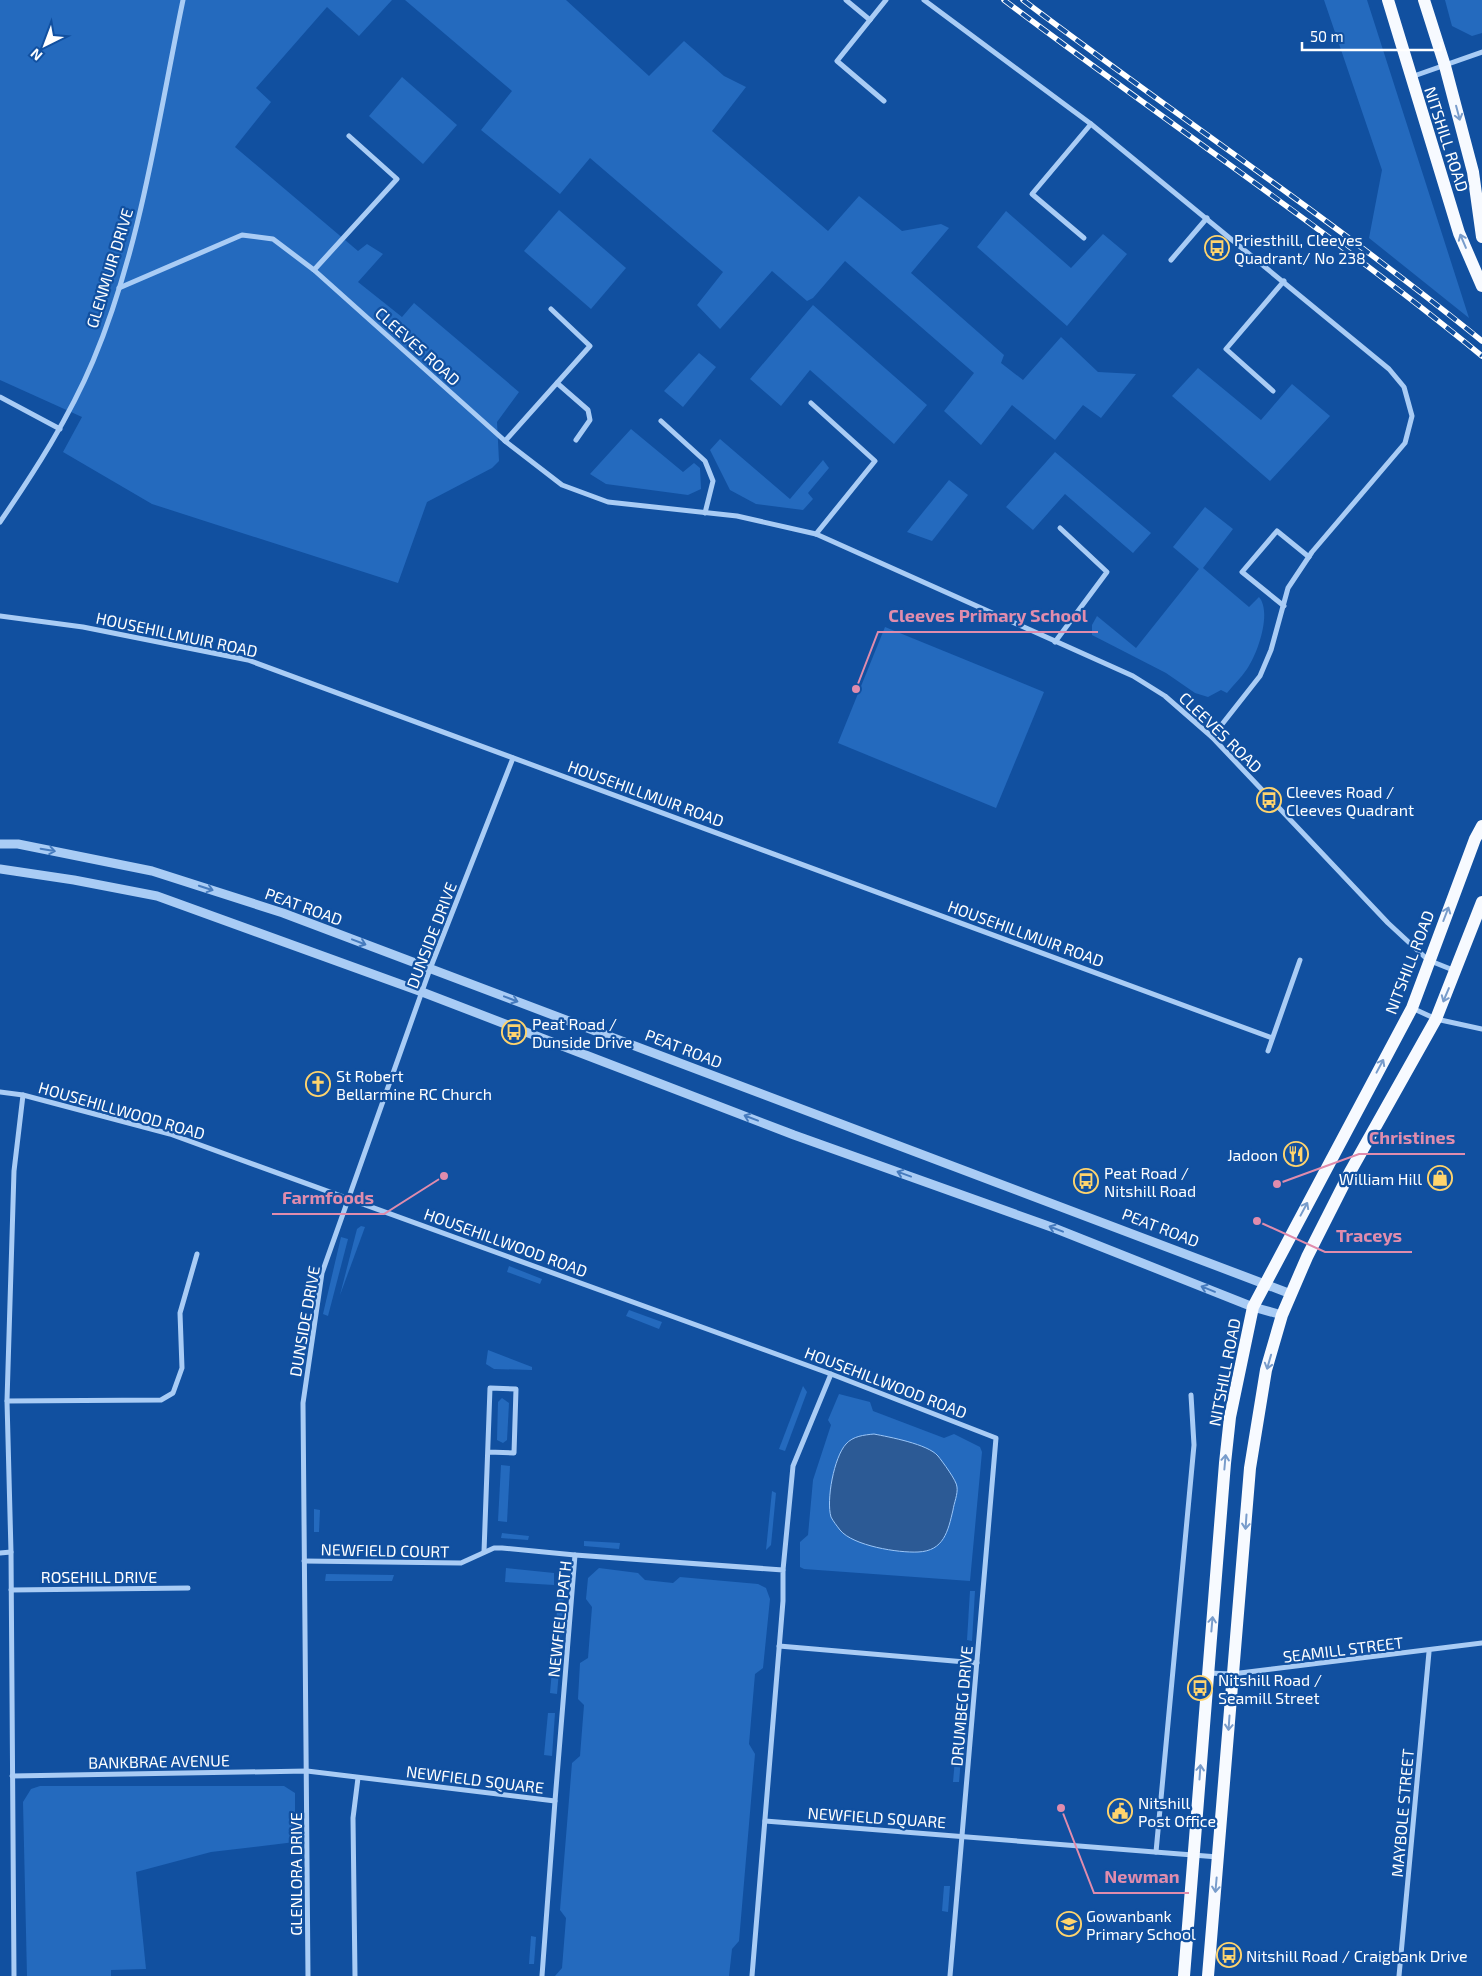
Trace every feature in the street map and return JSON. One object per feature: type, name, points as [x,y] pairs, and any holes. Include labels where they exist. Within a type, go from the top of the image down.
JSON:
[{"type":"main road","name":"NITSHILL ROAD","points":[[1388,0],[1437,154],[1460,234],[1482,286]]},
{"type":"main road","name":"NITSHILL ROAD","points":[[1424,0],[1445,66],[1473,172],[1482,237]]},
{"type":"main road","name":"NITSHILL ROAD","points":[[1184,1976],[1207,1673],[1230,1417],[1253,1307],[1264,1283],[1412,1008],[1428,960],[1475,838],[1482,826]]},
{"type":"main road","points":[[1208,1976],[1250,1468],[1266,1370],[1282,1315],[1291,1294],[1350,1172],[1436,1019],[1482,902]]},
{"type":"street","name":"GLENMUIR DRIVE","points":[[0,522],[60,429],[93,361],[119,288],[138,218],[183,0]]},
{"type":"street","points":[[846,0],[870,20]]},
{"type":"street","points":[[884,101],[838,61],[886,0]]},
{"type":"street","points":[[924,0],[1091,124],[1389,369],[1404,387],[1412,416],[1405,443],[1309,557],[1288,588],[1271,650],[1260,676],[1212,738]]},
{"type":"street","points":[[1411,77],[1482,52]]},
{"type":"street","points":[[1084,238],[1032,194],[1091,124]]},
{"type":"street","points":[[314,270],[397,179],[350,136]]},
{"type":"street","points":[[1171,260],[1207,218]]},
{"type":"street","name":"CLEEVES ROAD","points":[[119,288],[242,236],[274,239],[314,270],[505,441],[562,485],[608,502],[737,516],[816,534],[1133,676],[1165,696],[1212,738],[1381,916],[1428,960],[1456,972]]},
{"type":"street","points":[[1273,391],[1226,349],[1284,281]]},
{"type":"street","points":[[505,441],[590,346],[551,309]]},
{"type":"street","points":[[557,383],[588,410],[590,420],[576,440]]},
{"type":"street","points":[[0,397],[60,429]]},
{"type":"street","points":[[811,403],[876,461],[816,534]]},
{"type":"street","points":[[661,421],[705,460],[713,481],[705,514]]},
{"type":"street","points":[[1055,642],[1107,572],[1060,528]]},
{"type":"street","points":[[1284,606],[1242,572],[1276,531],[1309,557]]},
{"type":"street","name":"HOUSEHILLMUIR ROAD","points":[[0,616],[83,627],[248,660],[1272,1038]]},
{"type":"street","name":"DUNSIDE DRIVE","points":[[307,1771],[303,1403],[322,1273],[347,1198],[430,969],[513,758]]},
{"type":"street","name":"PEAT ROAD","points":[[0,844],[36,848],[152,870],[283,913],[1291,1294]]},
{"type":"street","points":[[0,869],[74,880],[157,896],[422,992],[794,1135],[1054,1228],[1253,1307],[1282,1315]]},
{"type":"street","points":[[1268,1050],[1300,960]]},
{"type":"street","points":[[1412,1008],[1436,1019],[1482,1028]]},
{"type":"street","name":"HOUSEHILLWOOD ROAD","points":[[0,1092],[23,1094],[170,1134],[831,1374],[996,1438]]},
{"type":"street","points":[[14,1976],[12,1590],[7,1401],[14,1170],[23,1094]]},
{"type":"street","points":[[7,1401],[161,1400],[173,1393],[182,1368],[180,1313],[197,1254]]},
{"type":"street","points":[[752,1976],[779,1646],[783,1570],[793,1466],[831,1374]]},
{"type":"street","points":[[484,1552],[490,1388],[516,1389],[514,1453],[488,1452]]},
{"type":"street","points":[[1156,1852],[1194,1445],[1191,1395]]},
{"type":"street","name":"DRUMBEG DRIVE","points":[[950,1976],[996,1438]]},
{"type":"street","name":"NEWFIELD COURT","points":[[304,1561],[461,1563],[484,1552],[502,1548],[575,1555]]},
{"type":"street","points":[[0,1553],[11,1552]]},
{"type":"street","name":"NEWFIELD PATH","points":[[555,1801],[575,1555],[783,1570]]},
{"type":"street","name":"ROSEHILL DRIVE","points":[[12,1590],[188,1588]]},
{"type":"street","name":"SEAMILL STREET","points":[[1207,1673],[1232,1674],[1429,1652],[1482,1643]]},
{"type":"street","points":[[779,1646],[977,1663]]},
{"type":"street","name":"MAYBOLE STREET","points":[[1399,1976],[1429,1652]]},
{"type":"street","name":"NEWFIELD SQUARE","points":[[307,1771],[555,1801],[542,1976]]},
{"type":"street","name":"BANKBRAE AVENUE","points":[[12,1776],[307,1771]]},
{"type":"street","name":"GLENLORA DRIVE","points":[[307,1771],[308,1976]]},
{"type":"street","points":[[355,1976],[353,1818],[358,1778]]},
{"type":"street","name":"NEWFIELD SQUARE","points":[[765,1821],[1218,1857]]},
{"type":"shaded area","points":[[0,0],[392,0],[359,36],[327,7],[256,88],[271,102],[235,147],[358,251],[367,244],[383,254],[358,282],[402,317],[414,303],[519,392],[497,422],[499,461],[492,468],[427,502],[398,583],[152,504],[63,452],[82,417],[0,380]]},
{"type":"shaded area","points":[[405,0],[566,0],[649,76],[684,41],[724,76],[746,87],[712,131],[828,231],[859,196],[902,231],[941,224],[949,228],[911,273],[1004,355],[1001,363],[1023,380],[1061,337],[1098,372],[1136,374],[1101,418],[1083,405],[1055,440],[1012,405],[981,445],[944,411],[974,373],[845,261],[813,298],[807,301],[772,271],[720,329],[697,305],[723,272],[590,158],[560,194],[481,130],[512,91]]},
{"type":"shaded area","points":[[1324,0],[1367,0],[1469,318],[1369,238],[1382,170]]},
{"type":"shaded area","points":[[1445,0],[1482,0],[1482,33],[1472,36],[1452,26]]},
{"type":"shaded area","points":[[402,77],[457,125],[423,164],[369,116]]},
{"type":"shaded area","points":[[559,210],[626,268],[591,309],[524,251]]},
{"type":"shaded area","points":[[1006,211],[1071,268],[1103,234],[1127,254],[1067,326],[977,247]]},
{"type":"shaded area","points":[[813,305],[927,405],[894,444],[810,370],[781,406],[750,379]]},
{"type":"shaded area","points":[[699,353],[716,367],[683,407],[664,391]]},
{"type":"shaded area","points":[[1198,368],[1261,420],[1292,384],[1330,416],[1270,481],[1172,396]]},
{"type":"shaded area","points":[[631,429],[683,472],[694,463],[700,468],[701,489],[688,495],[606,484],[590,474]]},
{"type":"shaded area","points":[[720,439],[790,499],[823,460],[829,468],[808,493],[813,499],[803,510],[756,504],[730,490],[710,450]]},
{"type":"shaded area","points":[[1055,452],[1151,533],[1133,553],[1065,494],[1033,530],[1006,507]]},
{"type":"shaded area","points":[[949,480],[968,495],[932,541],[907,532]]},
{"type":"shaded area","points":[[1205,507],[1233,529],[1203,568],[1249,607],[1259,597],[1263,604],[1264,612],[1262,633],[1247,669],[1227,693],[1221,690],[1208,697],[1195,693],[1166,673],[1092,635],[1092,625],[1097,616],[1136,648],[1199,569],[1173,547]]},
{"type":"shaded area","points":[[885,627],[1044,692],[996,808],[838,743]]},
{"type":"shaded area","points":[[361,1226],[365,1227],[340,1295],[357,1229]]},
{"type":"shaded area","points":[[341,1237],[348,1239],[328,1316],[323,1314]]},
{"type":"shaded area","points":[[509,1266],[542,1279],[540,1284],[507,1272]]},
{"type":"shaded area","points":[[629,1310],[662,1322],[659,1329],[626,1316]]},
{"type":"shaded area","points":[[488,1350],[532,1367],[532,1370],[494,1369],[486,1364]]},
{"type":"shaded area","points":[[803,1386],[807,1392],[785,1451],[779,1449]]},
{"type":"shaded area","points":[[839,1394],[870,1402],[873,1411],[944,1438],[954,1434],[980,1447],[982,1452],[970,1581],[804,1569],[800,1567],[800,1542],[808,1535],[813,1480],[831,1425],[828,1420]]},
{"type":"shaded area","points":[[502,1398],[509,1403],[507,1440],[503,1443],[497,1440],[498,1402]]},
{"type":"shaded area","points":[[874,1434],[926,1448],[938,1456],[955,1480],[957,1493],[947,1532],[934,1548],[927,1551],[910,1552],[888,1550],[865,1544],[846,1536],[831,1517],[830,1490],[838,1458],[842,1450],[852,1439]]},
{"type":"shaded area","points":[[501,1465],[510,1466],[507,1522],[498,1521]]},
{"type":"shaded area","points":[[772,1491],[776,1493],[771,1545],[766,1550]]},
{"type":"shaded area","points":[[314,1509],[320,1510],[319,1532],[314,1532]]},
{"type":"shaded area","points":[[502,1533],[529,1536],[528,1540],[501,1538]]},
{"type":"shaded area","points":[[584,1541],[620,1543],[619,1549],[584,1546]]},
{"type":"shaded area","points":[[506,1568],[554,1573],[554,1585],[505,1582]]},
{"type":"shaded area","points":[[599,1568],[638,1573],[645,1580],[673,1583],[680,1577],[758,1584],[766,1588],[770,1599],[763,1668],[755,1674],[749,1744],[755,1754],[739,1941],[732,1949],[729,1976],[555,1976],[562,1968],[566,1918],[560,1910],[572,1763],[580,1756],[584,1705],[578,1699],[580,1663],[588,1658],[592,1607],[586,1599],[588,1578]]},
{"type":"shaded area","points":[[326,1574],[394,1575],[392,1581],[325,1581]]},
{"type":"shaded area","points":[[970,1591],[975,1591],[972,1641],[967,1640]]},
{"type":"shaded area","points":[[558,1596],[564,1596],[561,1639],[555,1639]]},
{"type":"shaded area","points":[[553,1659],[560,1660],[557,1694],[550,1693]]},
{"type":"shaded area","points":[[548,1713],[555,1713],[552,1756],[544,1755]]},
{"type":"shaded area","points":[[955,1759],[961,1759],[959,1782],[953,1782]]},
{"type":"shaded area","points":[[40,1786],[284,1786],[295,1793],[295,1842],[211,1852],[136,1872],[146,1969],[111,1970],[111,1976],[27,1976],[23,1802],[31,1789]]},
{"type":"shaded area","points":[[944,1886],[950,1886],[948,1912],[942,1911]]},
{"type":"shaded area","points":[[531,1936],[536,1937],[534,1964],[529,1964]]},
{"type":"railway","points":[[1004,0],[1365,264],[1482,356]]},
{"type":"railway","points":[[1023,0],[1369,253],[1482,341]]},
{"type":"place","name":"Priesthill, Cleeves Quadrant/ No 238","points":[[1217,248]]},
{"type":"place","name":"Cleeves Primary School","points":[[856,689]]},
{"type":"place","name":"Cleeves Road / Cleeves Quadrant","points":[[1269,800]]},
{"type":"place","name":"Peat Road / Dunside Drive","points":[[514,1032]]},
{"type":"place","name":"St Robert Bellarmine RC Church","points":[[318,1084]]},
{"type":"place","name":"Jadoon","points":[[1296,1154]]},
{"type":"place","name":"Farmfoods","points":[[444,1176]]},
{"type":"place","name":"William Hill","points":[[1440,1178]]},
{"type":"place","name":"Peat Road / Nitshill Road","points":[[1086,1181]]},
{"type":"place","name":"Christines","points":[[1277,1184]]},
{"type":"place","name":"Traceys","points":[[1257,1221]]},
{"type":"place","name":"Nitshill Road / Seamill Street","points":[[1200,1688]]},
{"type":"place","name":"Newman","points":[[1061,1808]]},
{"type":"place","name":"Nitshill Post Office","points":[[1120,1811]]},
{"type":"place","name":"Gowanbank Primary School","points":[[1069,1924]]},
{"type":"place","name":"Nitshill Road / Craigbank Drive","points":[[1229,1955]]}]
